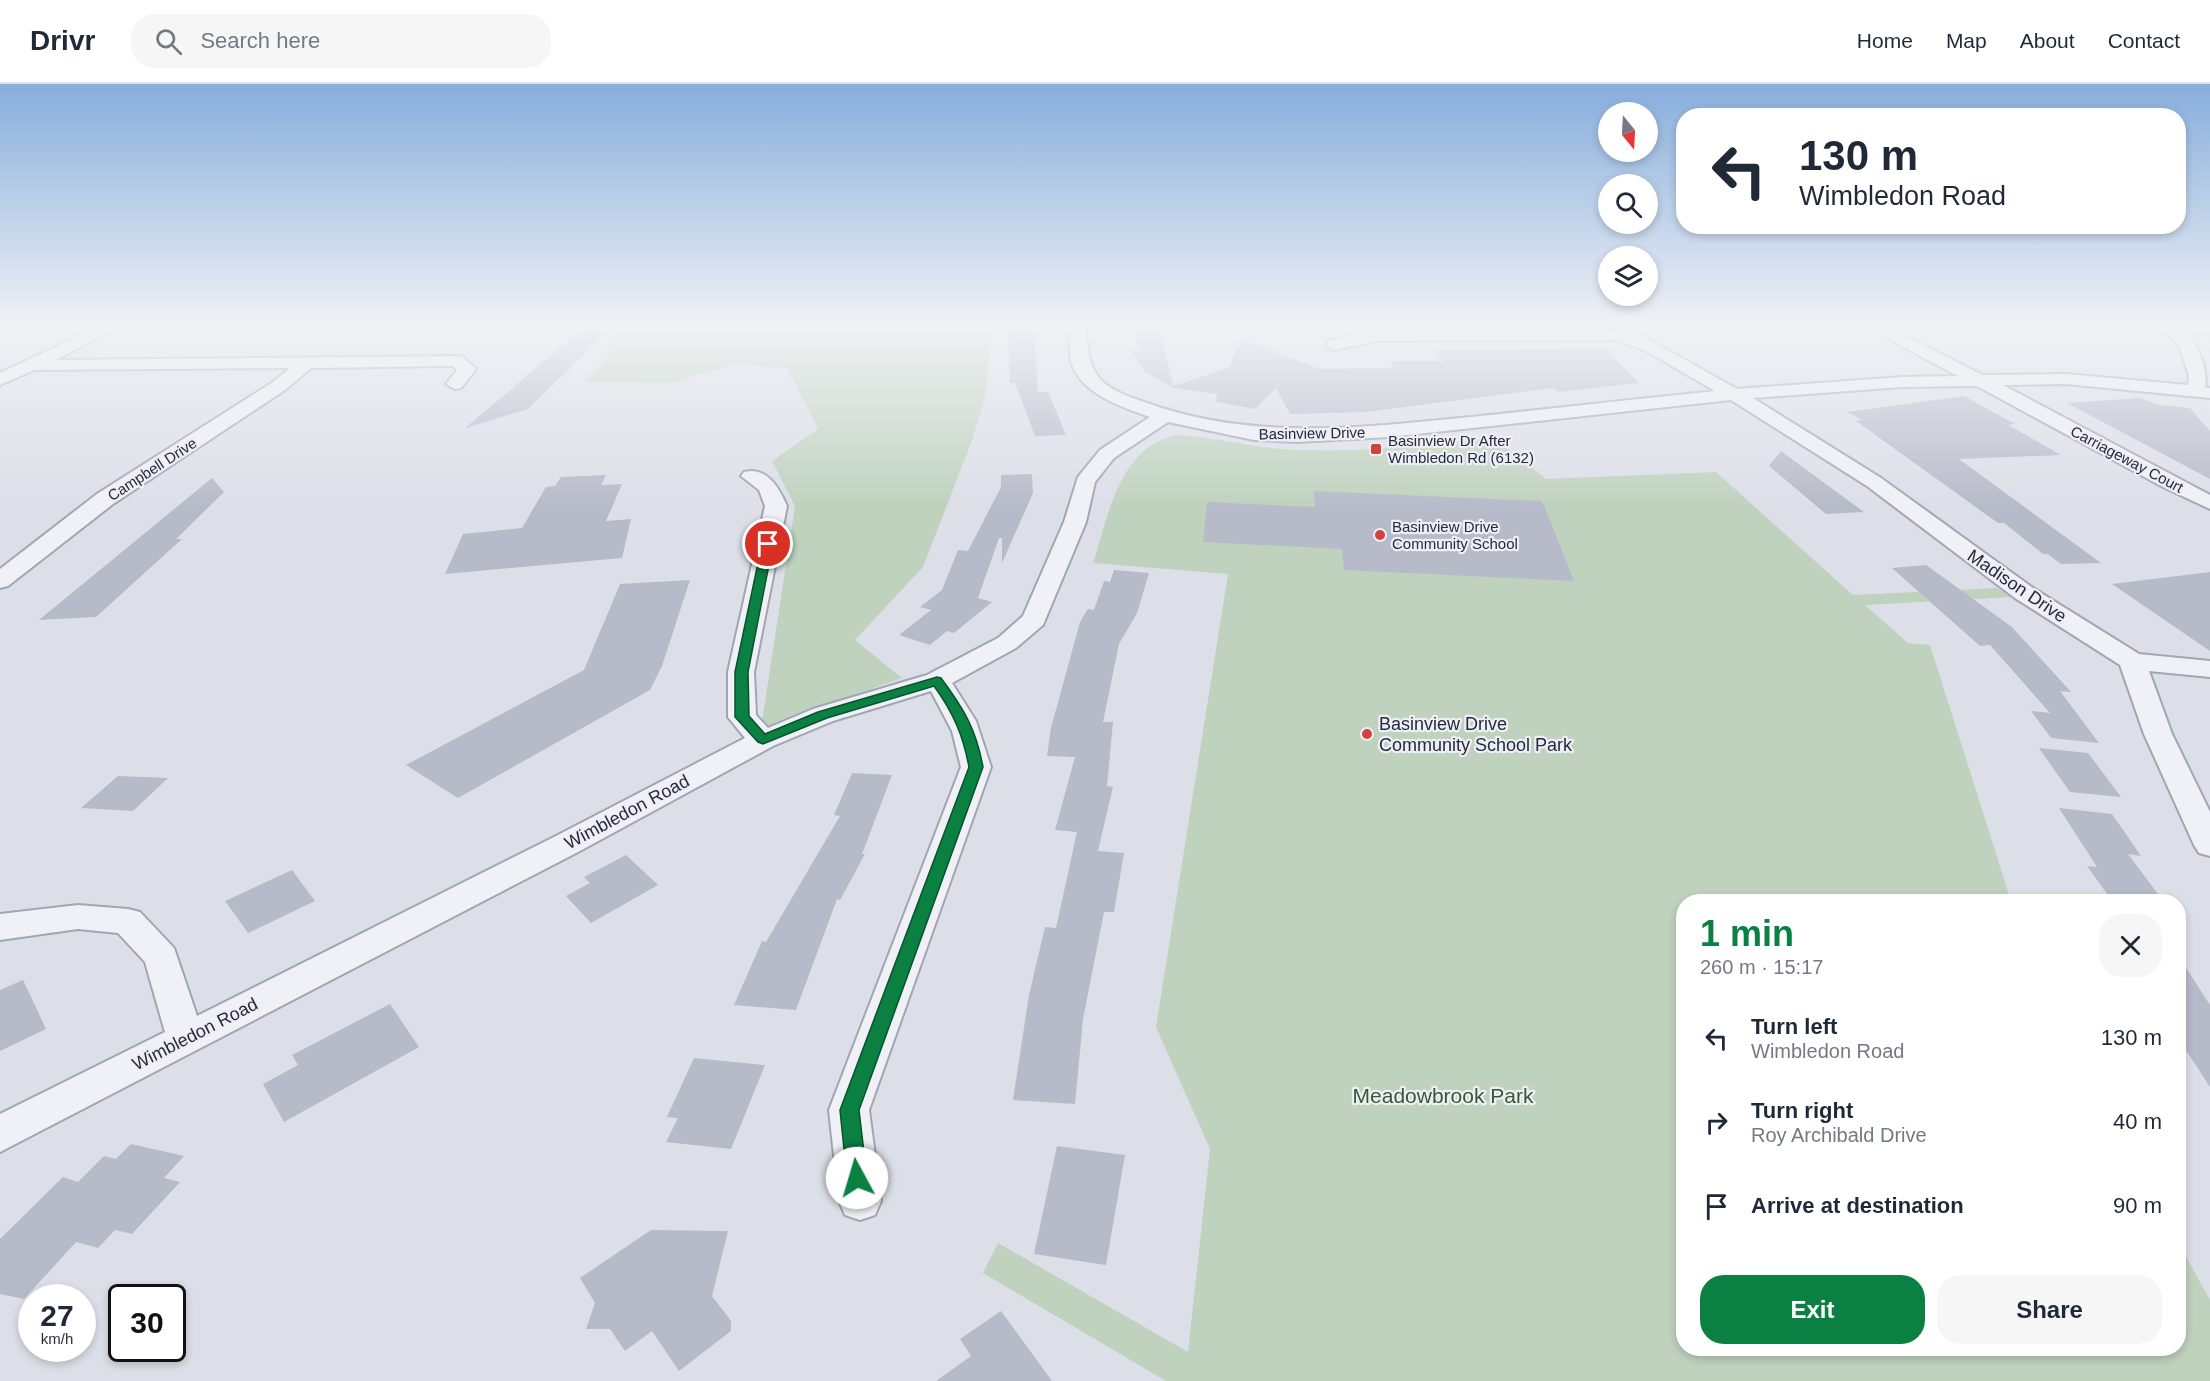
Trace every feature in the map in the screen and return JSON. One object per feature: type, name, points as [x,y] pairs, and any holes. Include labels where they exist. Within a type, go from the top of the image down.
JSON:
[{"type":"street","name":"Campbell Drive","points":[[0,581],[105,499],[277,388]]},
{"type":"street","name":"Basinview Drive","points":[[1100,388],[1121,400],[1165,416],[1254,434],[1317,435],[1467,424],[1812,388]]},
{"type":"street","name":"Madison Drive","points":[[1724,388],[1874,482],[2024,593],[2132,661]]},
{"type":"street","name":"Carriageway Court","points":[[1996,388],[2143,469],[2210,503]]},
{"type":"street","name":"Basinview Drive","points":[[2156,388],[2203,392]]},
{"type":"street","name":"Wimbledon Road","points":[[0,1134],[567,844],[763,740],[823,715],[937,681],[1007,643],[1034,620],[1075,522],[1084,481],[1107,454],[1165,416]]},
{"type":"street","points":[[751,476],[768,487],[777,506],[741,672],[742,717],[763,740]]},
{"type":"street","points":[[2210,669],[2132,661],[2158,734],[2210,845]]},
{"type":"street","points":[[860,1201],[849,1110],[976,767],[970,737],[958,711],[937,681]]},
{"type":"street","points":[[0,927],[78,916],[128,921],[161,957],[186,1039]]},
{"type":"green space","points":[[797,388],[986,388],[985,399],[971,443],[923,567],[855,640],[902,678],[761,728],[795,506],[772,461],[818,429]]},
{"type":"green space","name":"Meadowbrook Park","points":[[1177,435],[1269,448],[1335,450],[1388,448],[1494,438],[1546,479],[1716,472],[1853,595],[1997,588],[2012,597],[1865,605],[1908,643],[1930,645],[2009,894],[1676,894],[1676,1356],[2186,1356],[2186,1256],[2210,1300],[2210,1381],[1166,1381],[983,1273],[998,1243],[1188,1352],[1210,1149],[1156,1027],[1228,574],[1093,563],[1119,486],[1129,468],[1142,453],[1157,442]]},
{"type":"building","points":[[513,388],[550,388],[528,409],[465,428]]},
{"type":"building","points":[[1017,388],[1038,388],[1038,392],[1048,392],[1066,435],[1035,436]]},
{"type":"building","points":[[1174,388],[1599,388],[1559,392],[1554,388],[1366,412],[1290,414],[1276,388],[1255,409],[1216,402],[1217,394]]},
{"type":"building","points":[[1964,396],[2015,424],[2008,425],[2061,455],[1959,459],[2101,563],[2061,564],[2048,554],[2043,554],[2004,523],[1998,523],[1856,421],[1862,420],[1847,412]]},
{"type":"building","points":[[2140,398],[2159,405],[2190,408],[2210,431],[2210,479],[2067,403]]},
{"type":"building","points":[[1781,451],[1864,512],[1826,514],[1769,466]]},
{"type":"building","points":[[1032,474],[1033,493],[1002,563],[1002,538],[999,538],[978,598],[992,602],[954,633],[947,631],[930,645],[899,635],[931,610],[920,607],[942,590],[958,550],[968,551],[1001,487],[1001,475]]},
{"type":"building","points":[[606,475],[601,485],[622,484],[606,521],[631,519],[622,558],[445,574],[463,534],[522,528],[546,487],[555,486],[561,477]]},
{"type":"building","points":[[212,478],[224,492],[176,539],[182,539],[96,617],[39,620]]},
{"type":"building","name":"Basinview Drive Community School","points":[[1314,491],[1540,501],[1544,505],[1574,581],[1344,570],[1342,549],[1203,542],[1207,502],[1315,507]]},
{"type":"building","points":[[1926,565],[2012,627],[2071,692],[2060,691],[2099,743],[2051,738],[2031,711],[2050,713],[1990,645],[1980,646],[1892,568]]},
{"type":"building","points":[[1114,570],[1149,573],[1137,613],[1119,644],[1103,722],[1113,722],[1107,786],[1113,787],[1098,851],[1124,853],[1114,912],[1104,912],[1083,1019],[1075,1104],[1013,1100],[1029,995],[1045,927],[1056,928],[1077,832],[1055,830],[1075,757],[1047,756],[1051,728],[1080,622],[1088,609],[1094,610],[1104,581],[1110,582]]},
{"type":"building","points":[[2210,572],[2210,651],[2112,584]]},
{"type":"building","points":[[690,580],[662,666],[650,690],[458,798],[406,765],[584,670],[620,584]]},
{"type":"building","points":[[2039,748],[2088,753],[2121,797],[2070,792]]},
{"type":"building","points":[[852,773],[892,775],[862,854],[865,854],[840,900],[837,899],[796,1010],[734,1005],[762,941],[766,942],[840,816],[834,815]]},
{"type":"building","points":[[118,776],[168,778],[133,811],[81,808]]},
{"type":"building","points":[[2059,808],[2112,814],[2141,856],[2128,854],[2158,894],[2107,894],[2087,866],[2097,867]]},
{"type":"building","points":[[626,855],[658,885],[591,923],[566,896],[590,883],[584,877]]},
{"type":"building","points":[[292,870],[315,901],[248,933],[225,901]]},
{"type":"building","points":[[2186,968],[2210,1005],[2210,1087],[2186,1050]]},
{"type":"building","points":[[23,980],[46,1029],[0,1051],[0,990]]},
{"type":"building","points":[[390,1004],[419,1047],[284,1122],[263,1084],[298,1065],[292,1055]]},
{"type":"building","points":[[694,1058],[765,1065],[731,1149],[666,1142],[678,1118],[667,1117]]},
{"type":"building","points":[[131,1144],[184,1156],[164,1178],[180,1182],[132,1234],[115,1230],[98,1248],[76,1242],[38,1284],[18,1284],[18,1298],[0,1294],[0,1239],[63,1177],[78,1182],[104,1156],[116,1159]]},
{"type":"building","points":[[1057,1146],[1125,1155],[1106,1265],[1034,1254]]},
{"type":"building","points":[[651,1230],[728,1231],[712,1296],[731,1321],[731,1331],[679,1371],[652,1331],[625,1351],[610,1329],[586,1329],[595,1303],[580,1278]]},
{"type":"building","points":[[1001,1311],[1052,1381],[936,1381],[971,1356],[960,1339]]},
{"type":"place","name":"Basinview Dr After Wimbledon Rd (6132)","points":[[1376,449]]},
{"type":"place","name":"Basinview Drive Community School","points":[[1380,535]]},
{"type":"place","name":"Basinview Drive Community School Park","points":[[1367,734]]},
{"type":"route","points":[[768,544],[741,672],[742,717],[763,740],[823,715],[937,681],[958,711],[970,737],[976,767],[849,1110],[857,1178]]}]
